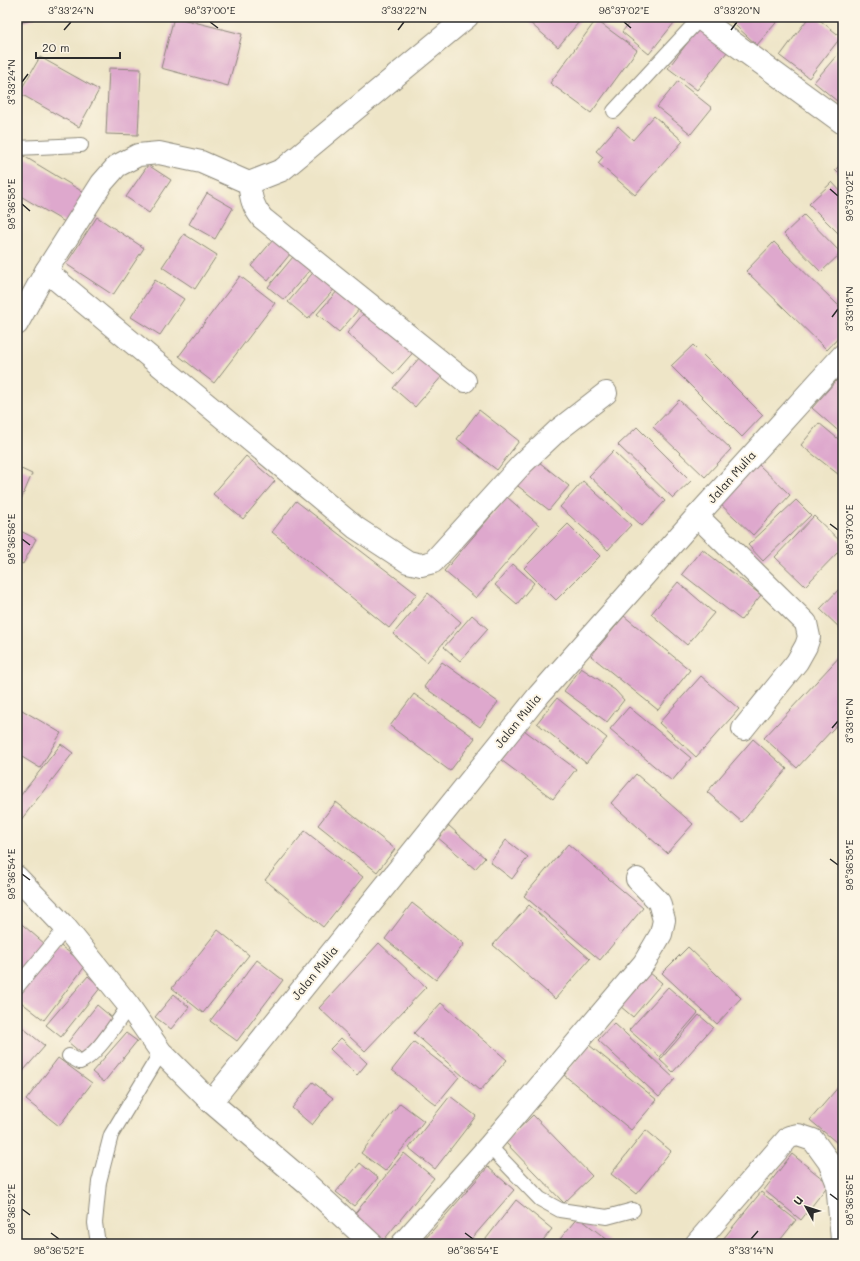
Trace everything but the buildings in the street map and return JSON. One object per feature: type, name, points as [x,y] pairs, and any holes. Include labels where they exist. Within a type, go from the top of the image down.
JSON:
[{"type":"street","points":[[17,324],[46,270],[102,183],[117,166],[138,155],[159,153],[201,162],[248,183],[282,170],[467,17]]},
{"type":"street","points":[[699,17],[843,122]]},
{"type":"street","points":[[248,183],[252,203],[262,218],[466,381]]},
{"type":"street","points":[[46,270],[356,528],[408,562],[421,565],[433,562],[522,464],[557,431],[606,393]]},
{"type":"street","name":"Jalan Mulia","points":[[211,1102],[539,695],[843,354]]},
{"type":"street","points":[[697,516],[806,623],[809,637],[797,662],[743,729]]},
{"type":"street","points":[[17,877],[66,928],[129,1006],[161,1052],[211,1102],[306,1183],[372,1244]]},
{"type":"street","points":[[402,1244],[489,1146],[644,963],[661,934],[664,920],[660,902],[637,879]]},
{"type":"street","points":[[696,1244],[789,1137],[798,1135],[813,1140],[829,1162],[837,1182],[842,1240]]},
{"type":"lane","points":[[614,111],[699,17]]},
{"type":"lane","points":[[17,148],[81,145]]},
{"type":"lane","points":[[17,987],[66,928]]},
{"type":"lane","points":[[69,1056],[80,1062],[96,1051],[129,1006]]},
{"type":"lane","points":[[98,1244],[95,1223],[99,1182],[111,1134],[161,1052]]},
{"type":"lane","points":[[489,1146],[540,1199],[560,1210],[607,1217],[633,1210]]}]
